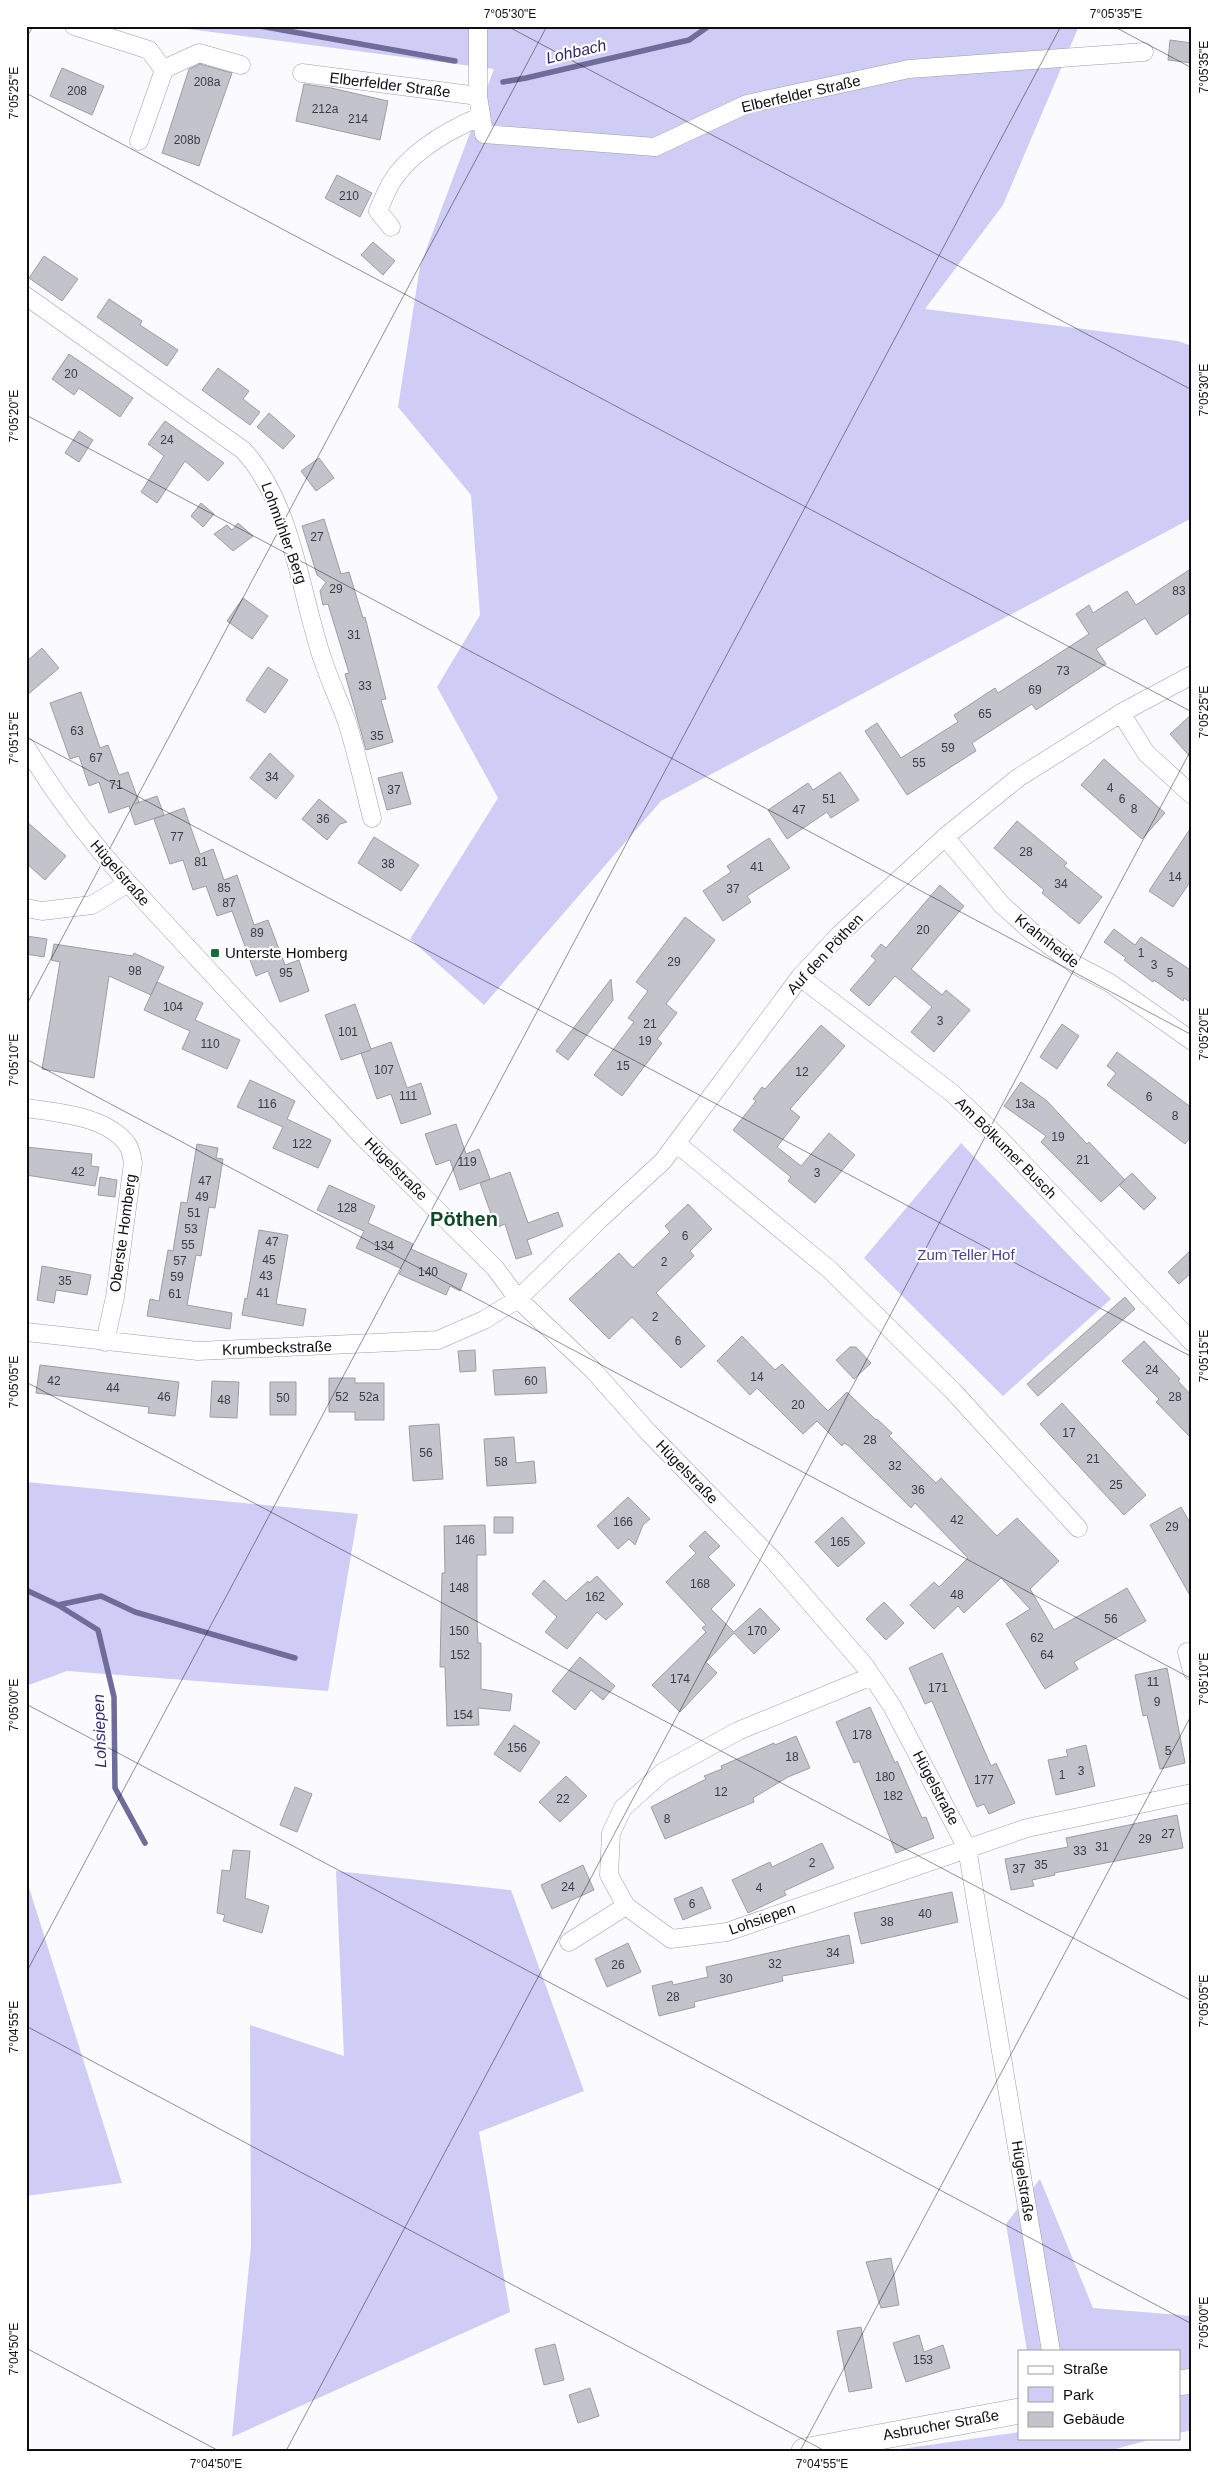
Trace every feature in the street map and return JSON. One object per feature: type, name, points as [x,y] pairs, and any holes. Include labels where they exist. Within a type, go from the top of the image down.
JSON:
[{"type":"main road","name":"Asbrucher Straße","points":[[804,2451],[1018,2411]]},
{"type":"street","points":[[74,26],[149,50],[164,69]]},
{"type":"street","name":"Elberfelder Straße","points":[[478,26],[478,96],[484,134],[655,147],[747,104],[909,69],[1144,52]]},
{"type":"street","points":[[139,141],[164,69],[199,52],[241,65]]},
{"type":"street","name":"Elberfelder Straße","points":[[302,73],[478,96]]},
{"type":"street","points":[[391,227],[378,211],[392,182],[416,155],[454,128],[481,116]]},
{"type":"street","name":"Lohmühler Berg","points":[[26,296],[243,450],[260,469],[286,531],[303,584],[319,648],[347,723],[372,818]]},
{"type":"street","name":"Auf den Pöthen","points":[[518,1299],[663,1161],[800,977],[840,934],[945,837],[1018,778],[1121,712],[1192,675]]},
{"type":"street","points":[[1121,712],[1146,753],[1192,795]]},
{"type":"street","name":"Hügelstraße","points":[[26,748],[43,775],[96,847],[128,884],[362,1135],[495,1268],[518,1299],[593,1370],[648,1432],[774,1561],[872,1676],[897,1714],[966,1848],[1051,2350]]},
{"type":"street","name":"Krahnheide","points":[[945,837],[1002,906],[1038,937],[1076,965],[1110,983],[1192,1041]]},
{"type":"street","points":[[26,908],[42,911],[92,905],[128,884]]},
{"type":"street","name":"Am Bölkumer Busch","points":[[800,977],[952,1093],[999,1138],[1192,1342]]},
{"type":"street","name":"Oberste Homberg","points":[[26,1108],[95,1122],[120,1137],[129,1146],[133,1163],[115,1297],[106,1342]]},
{"type":"street","points":[[676,1144],[830,1270],[953,1391],[1078,1528]]},
{"type":"street","name":"Krumbeckstraße","points":[[26,1332],[198,1351],[438,1340],[484,1320],[518,1299]]},
{"type":"street","points":[[1187,1652],[1192,1671]]},
{"type":"street","name":"Lohsiepen","points":[[872,1676],[738,1731],[663,1772],[623,1808],[611,1833],[609,1875],[626,1906],[671,1938],[727,1932],[1027,1828],[1192,1793]]},
{"type":"street","points":[[569,1942],[626,1906]]},
{"type":"green space","points":[[166,26],[1079,26],[1003,205],[925,309],[1178,341],[1192,346],[1192,518],[661,801],[484,1005],[410,939],[498,798],[437,687],[480,615],[471,495],[398,407],[420,266],[494,69]]},
{"type":"green space","name":"Zum Teller Hof","points":[[961,1143],[1111,1299],[1003,1396],[864,1258]]},
{"type":"green space","points":[[26,1482],[358,1514],[328,1691],[67,1671],[26,1686]]},
{"type":"green space","points":[[336,1871],[511,1890],[584,2091],[479,2132],[510,2312],[232,2437],[251,2246],[250,2025],[344,2056]]},
{"type":"green space","points":[[26,1878],[122,2183],[26,2196]]},
{"type":"green space","points":[[1040,2179],[1093,2308],[1192,2316],[1192,2430],[1180,2433],[1180,2350],[1027,2350],[1006,2224]]},
{"type":"green space","points":[[1018,2432],[1018,2440],[1149,2440],[1108,2451],[887,2451]]},
{"type":"building","points":[[1170,40],[1192,43],[1192,63],[1168,60]]},
{"type":"building","points":[[200,64],[232,73],[199,166],[162,153],[189,69]]},
{"type":"building","points":[[62,68],[104,86],[92,115],[50,96]]},
{"type":"building","points":[[304,84],[388,101],[380,140],[296,121]]},
{"type":"building","points":[[337,175],[372,193],[360,217],[325,198]]},
{"type":"building","points":[[373,242],[395,261],[383,275],[361,255]]},
{"type":"building","points":[[44,256],[78,279],[62,301],[29,278]]},
{"type":"building","points":[[109,299],[142,321],[140,325],[178,350],[167,366],[97,317]]},
{"type":"building","points":[[69,354],[133,398],[120,417],[79,388],[74,395],[52,379]]},
{"type":"building","points":[[218,368],[249,391],[243,399],[260,412],[250,425],[202,390]]},
{"type":"building","points":[[269,413],[295,436],[283,449],[257,427]]},
{"type":"building","points":[[165,421],[224,463],[208,481],[185,461],[157,503],[141,492],[164,456],[148,444]]},
{"type":"building","points":[[79,431],[93,440],[79,462],[65,453]]},
{"type":"building","points":[[319,458],[334,478],[316,491],[301,471]]},
{"type":"building","points":[[201,503],[214,514],[203,527],[191,516]]},
{"type":"building","points":[[324,519],[341,574],[349,572],[363,618],[365,617],[386,699],[381,700],[393,742],[366,750],[345,674],[349,673],[328,604],[323,605],[320,591],[326,582],[317,575],[302,526]]},
{"type":"building","points":[[238,523],[253,536],[233,551],[214,534],[227,525],[232,530]]},
{"type":"building","points":[[1192,568],[1192,611],[1156,635],[1145,618],[1096,649],[1106,664],[1036,710],[1032,704],[972,743],[976,751],[907,795],[865,731],[877,723],[901,758],[958,722],[954,715],[995,688],[998,693],[1089,634],[1076,614],[1089,605],[1093,613],[1127,591],[1136,605]]},
{"type":"building","points":[[243,598],[268,616],[252,639],[227,621]]},
{"type":"building","points":[[42,648],[59,668],[26,696],[26,662]]},
{"type":"building","points":[[268,667],[288,680],[265,713],[246,700]]},
{"type":"building","points":[[81,692],[100,748],[108,745],[119,775],[128,772],[139,802],[135,804],[157,796],[164,815],[135,825],[129,806],[109,813],[99,782],[89,786],[79,756],[70,759],[50,703]]},
{"type":"building","points":[[1192,714],[1192,759],[1170,734]]},
{"type":"building","points":[[270,753],[294,776],[276,799],[250,778]]},
{"type":"building","points":[[1104,759],[1165,813],[1142,839],[1081,785]]},
{"type":"building","points":[[402,772],[411,804],[387,810],[378,778]]},
{"type":"building","points":[[840,772],[859,800],[831,818],[827,812],[787,839],[768,810],[808,783],[813,790]]},
{"type":"building","points":[[319,799],[347,822],[340,824],[327,840],[302,819]]},
{"type":"building","points":[[184,808],[200,854],[213,849],[224,880],[237,875],[254,925],[268,920],[285,965],[299,960],[309,991],[280,1002],[268,971],[256,976],[232,911],[217,916],[206,886],[193,890],[183,860],[170,864],[154,819]]},
{"type":"building","points":[[26,821],[66,856],[45,880],[26,863]]},
{"type":"building","points":[[1017,821],[1067,863],[1064,866],[1102,897],[1079,924],[1042,893],[1044,890],[994,848]]},
{"type":"building","points":[[1192,826],[1192,879],[1173,907],[1149,891]]},
{"type":"building","points":[[374,837],[419,865],[401,891],[358,863]]},
{"type":"building","points":[[769,838],[790,868],[747,896],[751,902],[723,921],[703,891],[731,872],[727,866]]},
{"type":"building","points":[[940,885],[964,906],[911,969],[942,995],[946,990],[970,1010],[934,1052],[911,1032],[932,1007],[895,976],[869,1006],[850,990],[876,960],[871,956],[881,944],[886,948]]},
{"type":"building","points":[[685,917],[715,940],[666,1004],[677,1013],[657,1039],[662,1043],[622,1096],[594,1075],[634,1022],[628,1018],[648,991],[636,982]]},
{"type":"building","points":[[1114,929],[1135,945],[1141,937],[1192,971],[1192,1003],[1184,998],[1183,1001],[1154,980],[1153,982],[1124,960],[1126,958],[1104,942]]},
{"type":"building","points":[[26,936],[47,939],[44,957],[26,954]]},
{"type":"building","points":[[54,944],[133,956],[134,953],[164,967],[151,995],[109,976],[94,1078],[42,1069],[60,962],[51,960]]},
{"type":"building","points":[[611,979],[613,1000],[568,1060],[556,1051]]},
{"type":"building","points":[[157,982],[203,1003],[195,1020],[240,1040],[227,1069],[182,1049],[190,1031],[144,1010]]},
{"type":"building","points":[[355,1004],[371,1049],[391,1042],[407,1088],[421,1083],[431,1114],[401,1124],[391,1094],[377,1099],[361,1053],[341,1060],[325,1015]]},
{"type":"building","points":[[1062,1024],[1079,1036],[1057,1069],[1040,1057]]},
{"type":"building","points":[[821,1025],[845,1046],[790,1109],[800,1117],[777,1147],[801,1166],[829,1133],[855,1155],[815,1203],[788,1181],[791,1177],[733,1130],[756,1101],[753,1099],[762,1087],[765,1089]]},
{"type":"building","points":[[1117,1052],[1192,1108],[1192,1135],[1185,1144],[1107,1085],[1116,1073],[1107,1066]]},
{"type":"building","points":[[250,1080],[295,1101],[287,1119],[331,1140],[318,1168],[273,1148],[283,1127],[237,1107]]},
{"type":"building","points":[[1021,1082],[1047,1101],[1087,1144],[1089,1142],[1125,1180],[1101,1202],[1041,1142],[1046,1136],[1004,1106]]},
{"type":"building","points":[[456,1124],[466,1154],[479,1149],[490,1179],[460,1190],[450,1160],[436,1165],[425,1134]]},
{"type":"building","points":[[197,1144],[218,1148],[216,1158],[223,1159],[215,1208],[209,1207],[201,1256],[196,1255],[187,1305],[232,1313],[230,1329],[147,1316],[150,1299],[159,1301],[168,1250],[173,1251],[181,1202],[187,1203]]},
{"type":"building","points":[[26,1147],[92,1154],[91,1166],[99,1167],[95,1186],[26,1175]]},
{"type":"building","points":[[510,1172],[528,1223],[558,1212],[563,1226],[527,1240],[532,1254],[516,1259],[505,1224],[496,1228],[480,1183]]},
{"type":"building","points":[[1132,1173],[1156,1198],[1144,1210],[1119,1185]]},
{"type":"building","points":[[100,1177],[117,1180],[115,1197],[98,1195]]},
{"type":"building","points":[[329,1185],[375,1206],[368,1223],[413,1244],[411,1249],[467,1274],[460,1291],[450,1286],[446,1295],[399,1274],[402,1269],[356,1248],[364,1231],[317,1210]]},
{"type":"building","points":[[688,1204],[712,1229],[690,1251],[694,1256],[656,1293],[705,1346],[681,1368],[632,1317],[609,1339],[569,1299],[619,1253],[633,1268],[670,1232],[665,1226]]},
{"type":"building","points":[[259,1230],[288,1235],[276,1304],[306,1309],[303,1326],[242,1315],[245,1298],[247,1299]]},
{"type":"building","points":[[1192,1249],[1192,1272],[1179,1284],[1168,1272]]},
{"type":"building","points":[[42,1266],[91,1275],[87,1295],[56,1290],[54,1303],[37,1300]]},
{"type":"building","points":[[1125,1297],[1135,1309],[1038,1396],[1027,1384]]},
{"type":"building","points":[[742,1336],[775,1370],[782,1364],[828,1411],[847,1392],[892,1433],[889,1436],[936,1483],[941,1478],[997,1536],[1017,1518],[1059,1561],[1030,1589],[1054,1630],[1127,1588],[1146,1621],[1074,1662],[1078,1669],[1045,1689],[1006,1624],[1030,1609],[1001,1578],[964,1613],[958,1606],[934,1629],[910,1605],[934,1582],[939,1587],[968,1558],[915,1503],[911,1508],[849,1446],[844,1443],[842,1446],[817,1421],[803,1434],[757,1388],[750,1395],[717,1361]]},
{"type":"building","points":[[1144,1341],[1180,1379],[1178,1381],[1192,1396],[1192,1439],[1156,1402],[1159,1399],[1122,1361]]},
{"type":"building","points":[[850,1347],[856,1347],[871,1363],[854,1379],[836,1360]]},
{"type":"building","points":[[475,1350],[476,1371],[460,1372],[458,1351]]},
{"type":"building","points":[[40,1365],[179,1382],[175,1416],[148,1413],[149,1407],[36,1393]]},
{"type":"building","points":[[545,1367],[547,1393],[495,1395],[493,1370]]},
{"type":"building","points":[[329,1378],[355,1378],[355,1383],[384,1383],[384,1420],[355,1420],[355,1412],[329,1412]]},
{"type":"building","points":[[212,1381],[239,1382],[237,1418],[210,1417]]},
{"type":"building","points":[[270,1382],[296,1382],[296,1415],[270,1415]]},
{"type":"building","points":[[1062,1403],[1146,1495],[1124,1515],[1040,1424]]},
{"type":"building","points":[[439,1424],[443,1479],[413,1481],[409,1426]]},
{"type":"building","points":[[514,1437],[516,1463],[534,1461],[536,1483],[487,1486],[484,1439]]},
{"type":"building","points":[[628,1497],[650,1519],[643,1525],[635,1545],[629,1539],[618,1549],[597,1526]]},
{"type":"building","points":[[1181,1507],[1192,1526],[1192,1599],[1150,1525]]},
{"type":"building","points":[[494,1517],[513,1517],[513,1533],[494,1533]]},
{"type":"building","points":[[842,1517],[865,1543],[838,1567],[815,1542]]},
{"type":"building","points":[[485,1525],[486,1555],[477,1555],[477,1619],[478,1643],[481,1643],[481,1689],[512,1694],[510,1711],[478,1708],[479,1725],[447,1726],[445,1667],[440,1667],[442,1573],[445,1573],[444,1526]]},
{"type":"building","points":[[705,1531],[720,1546],[708,1557],[735,1585],[711,1609],[734,1632],[760,1608],[780,1629],[754,1654],[734,1633],[706,1662],[717,1673],[680,1712],[652,1685],[706,1632],[702,1628],[706,1625],[666,1582],[696,1553],[689,1546]]},
{"type":"building","points":[[597,1576],[623,1604],[606,1620],[597,1612],[567,1649],[545,1632],[557,1617],[532,1594],[544,1580],[566,1601],[588,1581],[589,1583]]},
{"type":"building","points":[[884,1602],[904,1623],[886,1640],[866,1619]]},
{"type":"building","points":[[942,1653],[991,1766],[996,1763],[1015,1803],[989,1814],[984,1804],[977,1807],[932,1701],[925,1704],[909,1668]]},
{"type":"building","points":[[580,1657],[615,1686],[603,1700],[591,1690],[575,1710],[552,1691]]},
{"type":"building","points":[[1167,1668],[1185,1763],[1160,1769],[1147,1715],[1143,1716],[1135,1675]]},
{"type":"building","points":[[870,1707],[895,1763],[897,1761],[922,1818],[926,1817],[934,1838],[896,1853],[859,1761],[854,1763],[836,1722]]},
{"type":"building","points":[[514,1725],[540,1742],[520,1772],[494,1754]]},
{"type":"building","points":[[796,1736],[810,1768],[788,1777],[753,1798],[754,1802],[665,1839],[651,1807],[706,1779],[704,1776],[722,1769],[721,1766],[774,1743],[775,1745]]},
{"type":"building","points":[[1086,1745],[1095,1786],[1056,1795],[1048,1760],[1068,1756],[1066,1750]]},
{"type":"building","points":[[566,1776],[587,1796],[560,1822],[539,1802]]},
{"type":"building","points":[[295,1787],[312,1794],[297,1832],[280,1825]]},
{"type":"building","points":[[1177,1815],[1183,1848],[1054,1873],[1055,1875],[1032,1880],[1034,1886],[1011,1890],[1005,1859],[1068,1847],[1066,1838]]},
{"type":"building","points":[[822,1843],[834,1868],[784,1891],[786,1895],[748,1913],[732,1880],[770,1862],[772,1867]]},
{"type":"building","points":[[233,1850],[250,1851],[245,1898],[269,1906],[262,1933],[223,1921],[225,1915],[217,1913],[222,1870],[230,1871]]},
{"type":"building","points":[[583,1865],[594,1890],[552,1909],[541,1885]]},
{"type":"building","points":[[702,1887],[711,1908],[683,1920],[674,1899]]},
{"type":"building","points":[[952,1892],[958,1922],[861,1944],[854,1913]]},
{"type":"building","points":[[849,1935],[854,1963],[782,1976],[783,1981],[694,2002],[695,2007],[659,2016],[652,1986],[672,1981],[673,1985],[708,1977],[706,1967]]},
{"type":"building","points":[[628,1943],[641,1972],[607,1987],[595,1959]]},
{"type":"building","points":[[891,2258],[899,2305],[881,2308],[866,2262]]},
{"type":"building","points":[[861,2327],[872,2388],[849,2392],[837,2331]]},
{"type":"building","points":[[919,2335],[924,2352],[943,2345],[950,2368],[906,2382],[893,2343]]},
{"type":"building","points":[[555,2344],[564,2380],[544,2385],[535,2349]]},
{"type":"building","points":[[590,2388],[599,2416],[578,2423],[569,2395]]},
{"type":"waterway","name":"Lohbach","points":[[260,26],[455,61]]},
{"type":"waterway","name":"Lohbach","points":[[503,82],[689,40],[709,26]]},
{"type":"waterway","name":"Lohsiepen","points":[[26,1590],[58,1605],[101,1596],[135,1612],[295,1658]]},
{"type":"waterway","name":"Lohsiepen","points":[[58,1605],[98,1630],[114,1697],[115,1788],[145,1843]]},
{"type":"place","name":"Unterste Homberg","points":[[215,953]]},
{"type":"district","name":"Pöthen","points":[[464,1219]]}]
